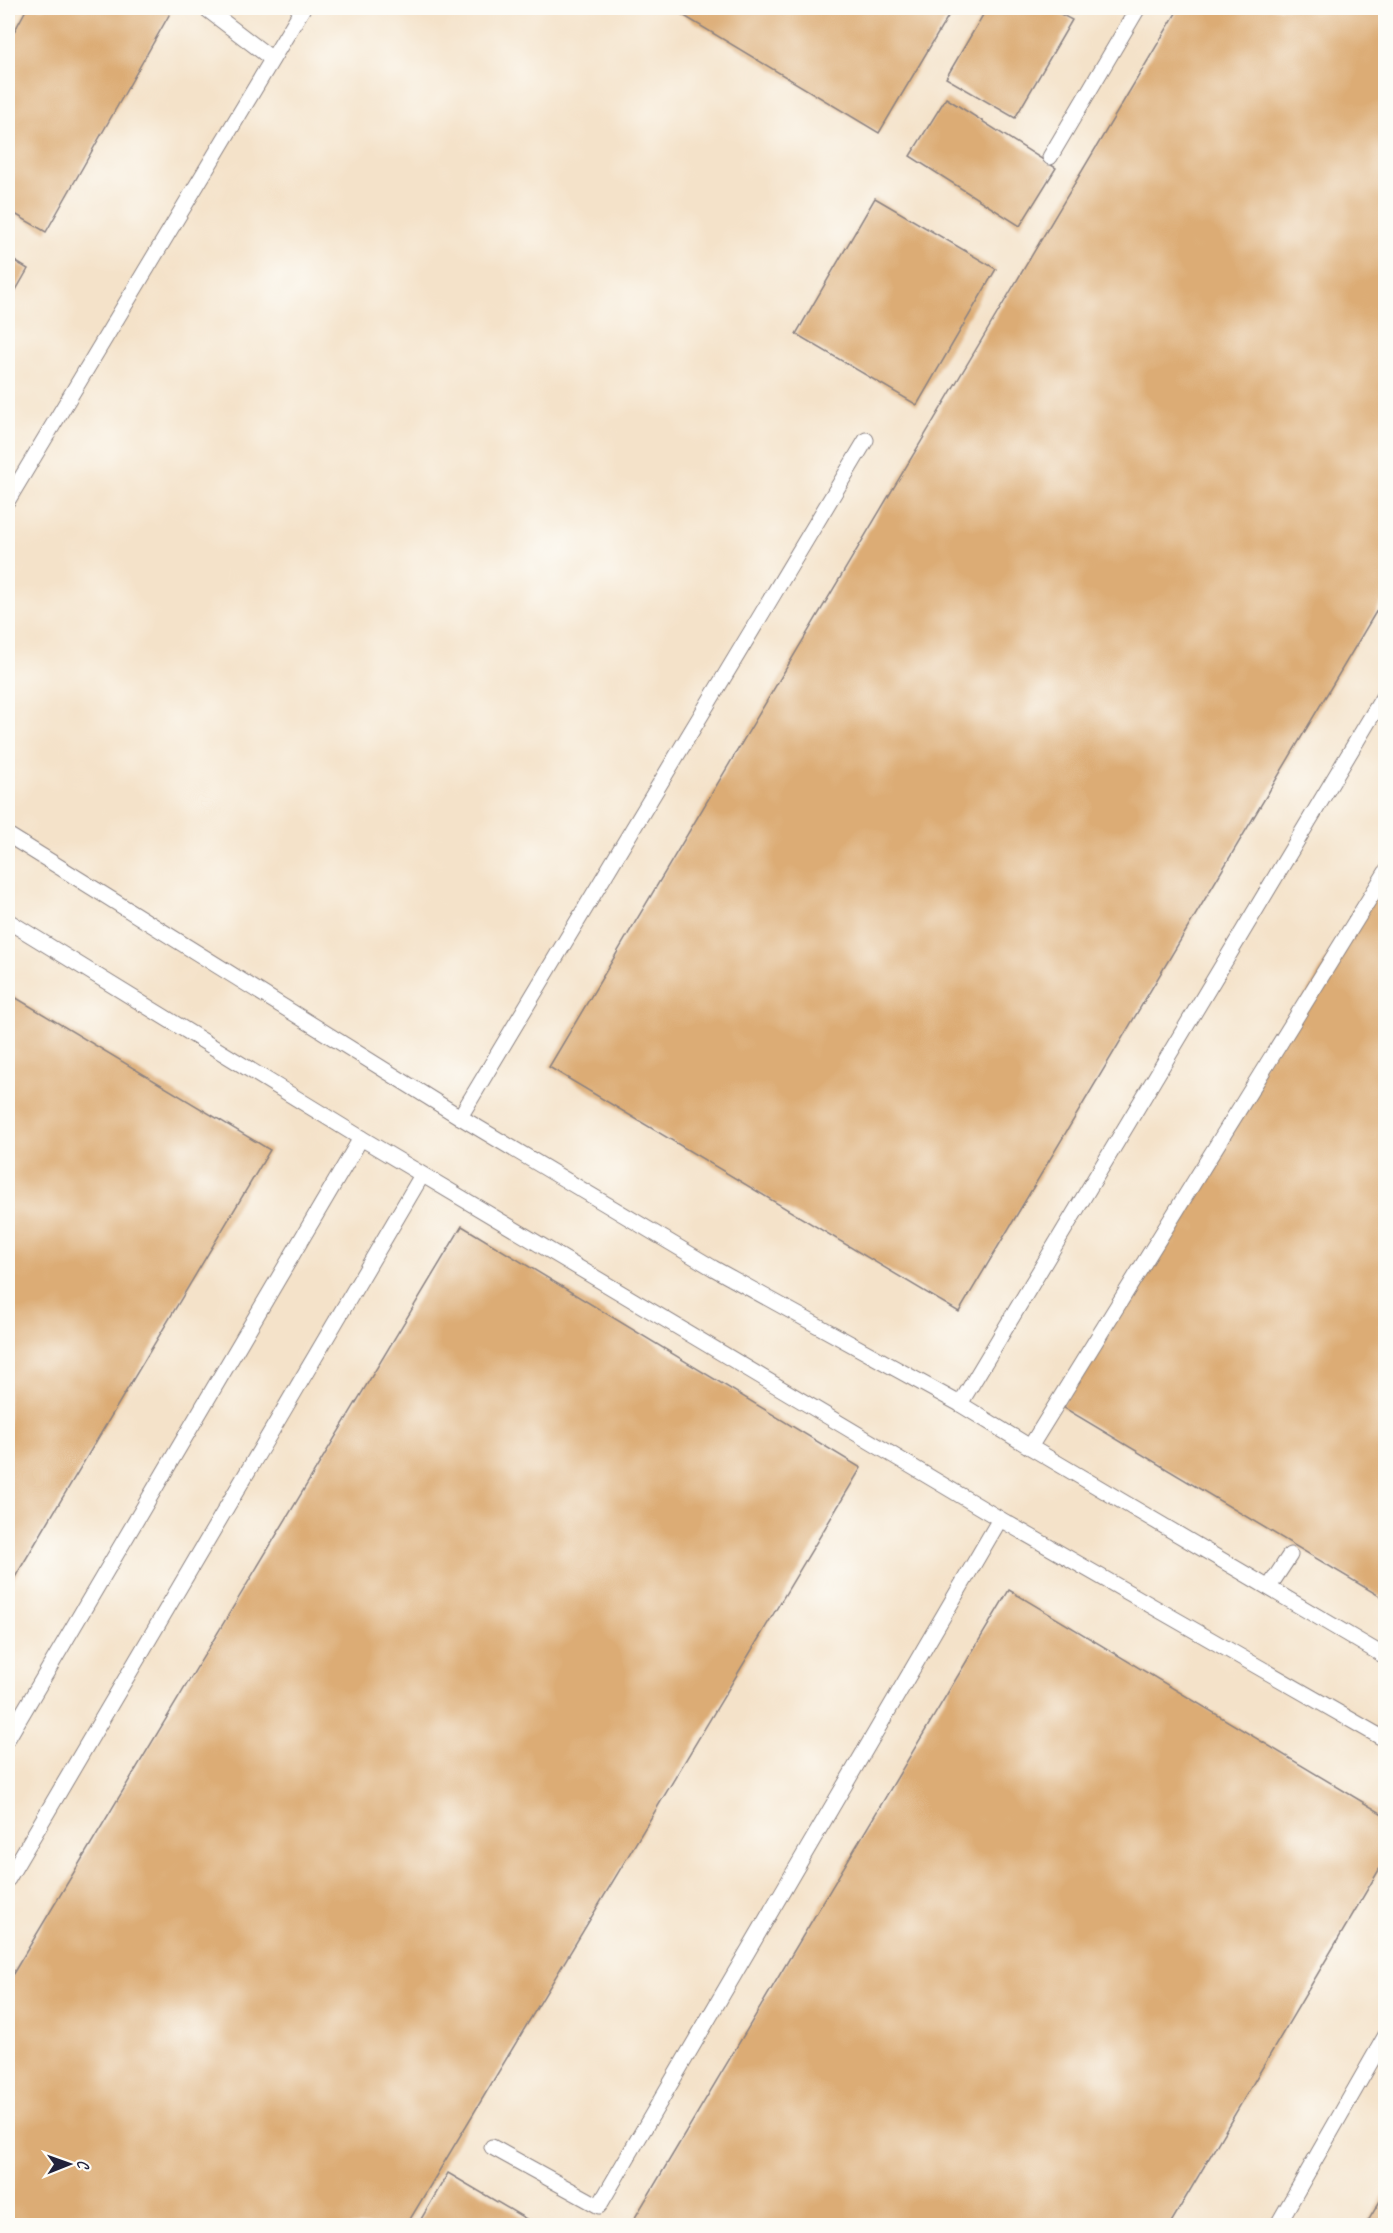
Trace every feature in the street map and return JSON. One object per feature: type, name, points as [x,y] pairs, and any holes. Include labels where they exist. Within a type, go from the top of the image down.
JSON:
[{"type":"lane","points":[[210,8],[208,10],[272,59]]},
{"type":"lane","points":[[8,500],[303,8]]},
{"type":"lane","points":[[1050,157],[1138,8]]},
{"type":"lane","points":[[460,1117],[866,440]]},
{"type":"lane","points":[[960,1404],[1386,692]]},
{"type":"lane","points":[[8,834],[460,1117],[713,1268],[960,1404],[1386,1656]]},
{"type":"lane","points":[[1030,1447],[1386,872]]},
{"type":"lane","points":[[8,921],[361,1138],[1000,1519],[1386,1740]]},
{"type":"lane","points":[[8,1738],[361,1138]]},
{"type":"lane","points":[[8,1879],[422,1174]]},
{"type":"lane","points":[[492,2147],[599,2206],[1000,1519]]},
{"type":"lane","points":[[1269,1587],[1290,1555]]},
{"type":"lane","points":[[1277,2226],[1386,2034]]},
{"type":"building","points":[[27,8],[173,8],[46,232],[8,210],[8,43]]},
{"type":"building","points":[[671,8],[953,8],[879,133]]},
{"type":"building","points":[[987,8],[1049,8],[1072,20],[1015,118],[946,78]]},
{"type":"building","points":[[1179,8],[1386,8],[1386,595],[959,1312],[549,1067]]},
{"type":"building","points":[[946,98],[1056,168],[1020,226],[910,156]]},
{"type":"building","points":[[875,198],[996,269],[917,405],[796,334]]},
{"type":"building","points":[[8,257],[28,269],[8,304]]},
{"type":"building","points":[[1386,859],[1386,1600],[1061,1406]]},
{"type":"building","points":[[8,993],[270,1150],[8,1589]]},
{"type":"building","points":[[462,1226],[861,1468],[406,2226],[8,2226],[8,1982]]},
{"type":"building","points":[[1009,1590],[1386,1816],[1386,1858],[1169,2226],[630,2226]]},
{"type":"building","points":[[448,2173],[538,2226],[417,2226]]},
{"type":"building","points":[[1386,2191],[1386,2226],[1365,2226]]}]
